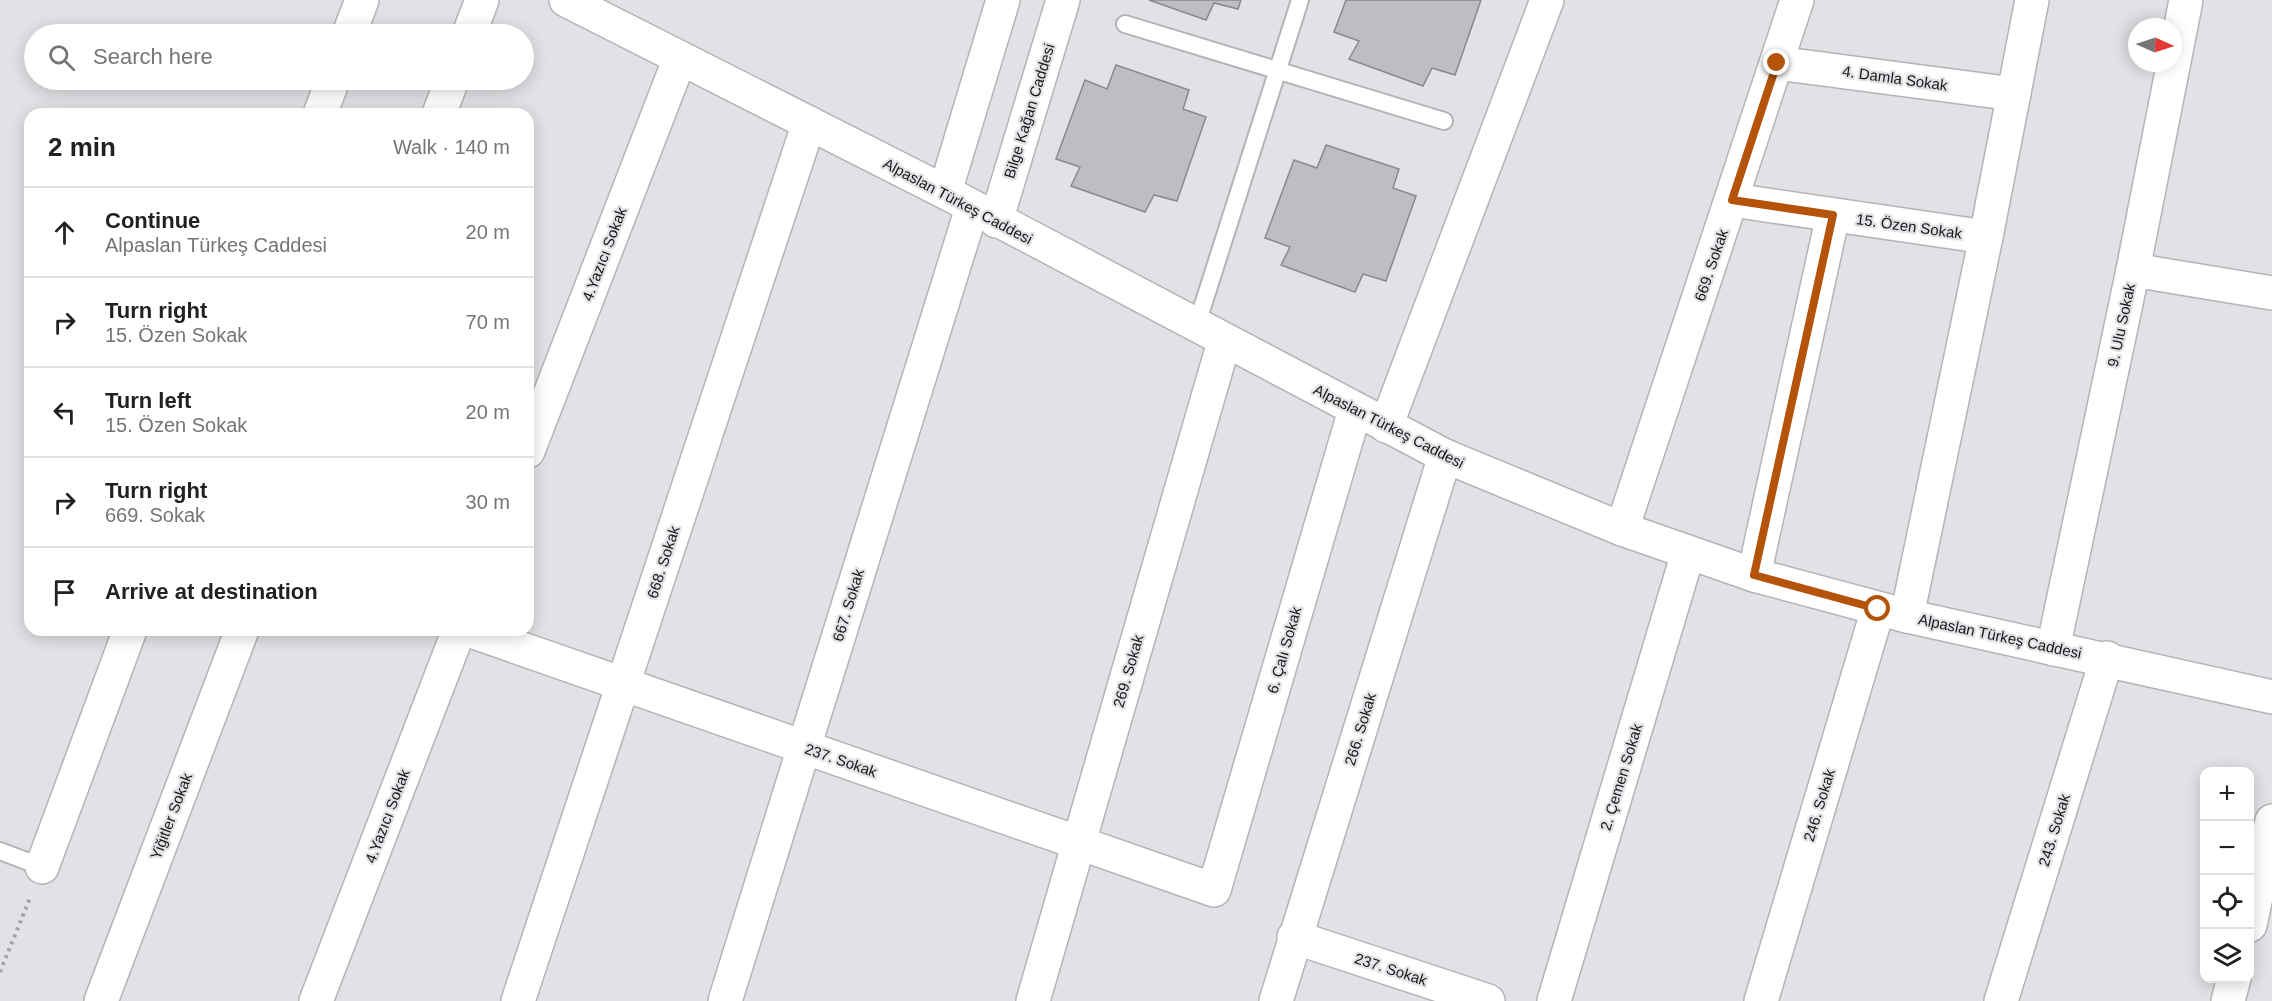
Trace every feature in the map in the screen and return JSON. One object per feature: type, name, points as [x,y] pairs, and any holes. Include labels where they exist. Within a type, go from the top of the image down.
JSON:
[{"type":"street","points":[[353,24],[362,0]]},
{"type":"street","points":[[473,24],[482,0]]},
{"type":"street","name":"Alpaslan Türkeş Caddesi","points":[[566,0],[971,207],[1444,456],[1622,529],[1754,575],[1892,613],[2052,649],[2107,658],[2272,697]]},
{"type":"street","points":[[971,207],[1003,0]]},
{"type":"street","name":"Bilge Kağan Caddesi","points":[[971,207],[1063,0]]},
{"type":"street","points":[[1386,426],[1547,0]]},
{"type":"street","name":"669. Sokak","points":[[1622,529],[1797,0]]},
{"type":"street","name":"246. Sokak","points":[[1761,1001],[1892,613],[1986,237],[2032,0]]},
{"type":"street","name":"9. Ulu Sokak","points":[[2052,649],[2133,270],[2186,0]]},
{"type":"street","name":"4.Yazıcı Sokak","points":[[534,435],[680,58]]},
{"type":"street","name":"4. Damla Sokak","points":[[1777,63],[2014,94]]},
{"type":"street","points":[[322,108],[329,90]]},
{"type":"street","points":[[441,108],[448,90]]},
{"type":"street","name":"668. Sokak","points":[[518,1001],[809,123]]},
{"type":"street","name":"15. Özen Sokak","points":[[1732,200],[1986,237]]},
{"type":"street","name":"667. Sokak","points":[[725,1001],[971,207]]},
{"type":"street","points":[[1754,575],[1833,215]]},
{"type":"street","points":[[2133,270],[2272,293]]},
{"type":"street","name":"269. Sokak","points":[[1033,1001],[1224,342]]},
{"type":"street","name":"6. Çalı Sokak","points":[[1214,890],[1355,410]]},
{"type":"street","name":"266. Sokak","points":[[1276,1001],[1444,456]]},
{"type":"street","name":"2. Çemen Sokak","points":[[1554,1001],[1688,553]]},
{"type":"street","points":[[42,867],[128,636]]},
{"type":"street","name":"Yiğitler Sokak","points":[[101,1001],[240,636]]},
{"type":"street","name":"4.Yazıcı Sokak","points":[[316,1001],[457,636]]},
{"type":"street","name":"237. Sokak","points":[[485,636],[1214,890]]},
{"type":"street","name":"243. Sokak","points":[[2001,1001],[2107,658]]},
{"type":"street","points":[[2257,926],[2272,821]]},
{"type":"street","name":"237. Sokak","points":[[1294,937],[1488,1001]]},
{"type":"street","points":[[2228,1001],[2233,983]]},
{"type":"lane","points":[[1196,327],[1300,0]]},
{"type":"lane","points":[[1125,24],[1444,121]]},
{"type":"lane","points":[[0,851],[42,867]]},
{"type":"path","points":[[0,972],[42,867]]},
{"type":"building","points":[[1149,0],[1241,0],[1238,9],[1214,3],[1206,20]]},
{"type":"building","points":[[1346,0],[1481,0],[1455,75],[1432,68],[1423,86],[1349,59],[1359,41],[1334,32]]},
{"type":"building","points":[[1116,65],[1189,90],[1183,109],[1206,117],[1177,201],[1154,195],[1145,212],[1071,186],[1080,167],[1056,159],[1085,80],[1107,89]]},
{"type":"building","points":[[1326,145],[1399,169],[1393,188],[1416,196],[1386,281],[1363,274],[1355,292],[1281,265],[1290,247],[1265,238],[1294,160],[1317,168]]},
{"type":"route","points":[[1777,63],[1732,200],[1833,215],[1754,575],[1878,609]]}]
